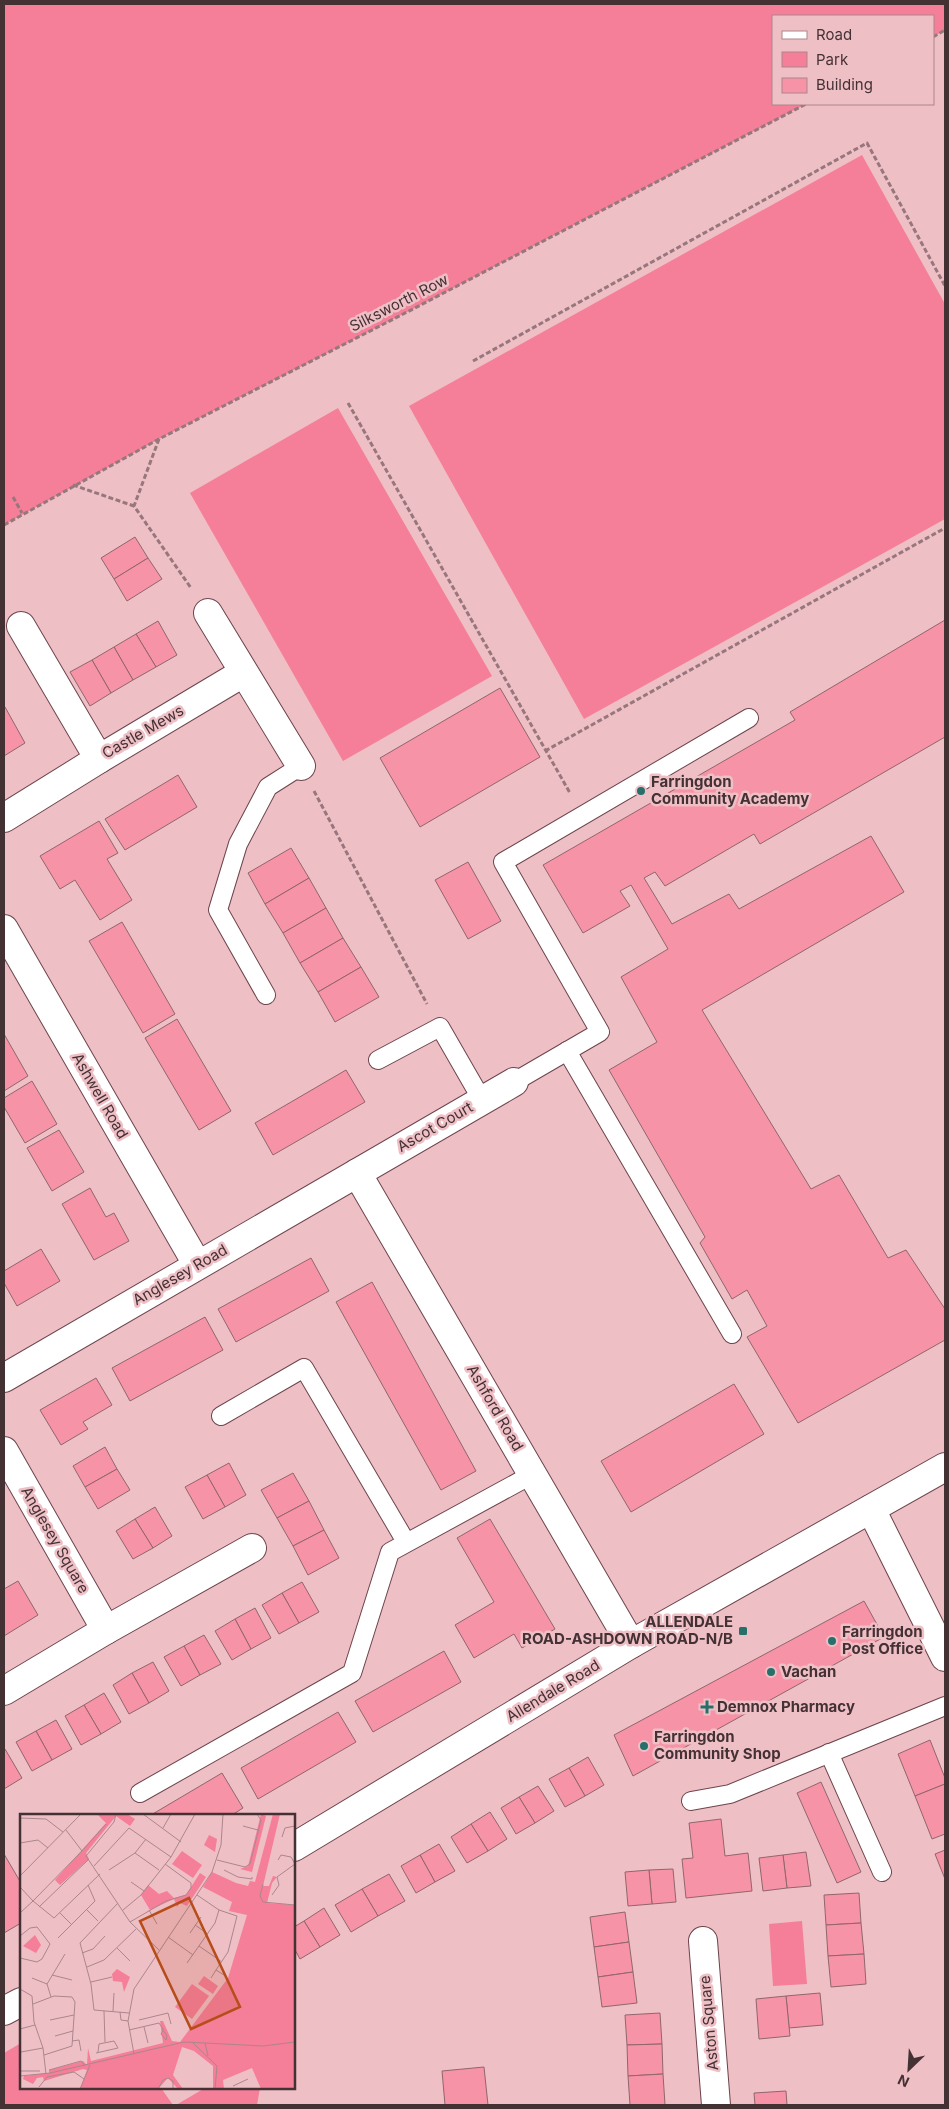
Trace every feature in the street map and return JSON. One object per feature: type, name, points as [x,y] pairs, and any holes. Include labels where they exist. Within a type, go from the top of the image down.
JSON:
[{"type":"street","points":[[208,613],[301,766]]},
{"type":"street","name":"Castle Mews","points":[[21,626],[99,759],[243,673]]},
{"type":"street","points":[[4,818],[99,759]]},
{"type":"street","name":"Ashwell Road","points":[[4,929],[197,1264]]},
{"type":"street","name":"Ascot Court","points":[[357,1173],[514,1082]]},
{"type":"street","name":"Anglesey Road","points":[[4,1378],[197,1264],[357,1173]]},
{"type":"street","name":"Ashford Road","points":[[357,1173],[631,1644]]},
{"type":"street","name":"Anglesey Square","points":[[4,1451],[106,1630]]},
{"type":"street","name":"Allendale Road","points":[[295,1846],[631,1644],[945,1467]]},
{"type":"street","points":[[871,1509],[945,1658]]},
{"type":"street","points":[[4,1691],[106,1630],[252,1548]]},
{"type":"street","name":"Aston Square","points":[[703,1940],[716,2105]]},
{"type":"street","points":[[4,2011],[20,2003]]},
{"type":"lane","points":[[514,1082],[600,1032],[503,862],[749,718]]},
{"type":"lane","points":[[266,995],[218,910],[238,844],[268,787],[301,766]]},
{"type":"lane","points":[[378,1060],[440,1027],[482,1100]]},
{"type":"lane","points":[[567,1051],[732,1334]]},
{"type":"lane","points":[[221,1416],[304,1368],[406,1542]]},
{"type":"lane","points":[[140,1793],[352,1673],[390,1552],[533,1474]]},
{"type":"lane","points":[[691,1801],[730,1794],[945,1706]]},
{"type":"lane","points":[[830,1753],[882,1872]]},
{"type":"path","points":[[934,36],[945,30]]},
{"type":"path","name":"Silksworth Row","points":[[4,524],[159,438],[414,309],[804,105]]},
{"type":"path","points":[[473,361],[867,143],[945,286]]},
{"type":"path","points":[[348,404],[545,751],[584,815]]},
{"type":"path","points":[[134,506],[159,438]]},
{"type":"path","points":[[72,485],[134,506],[208,613]]},
{"type":"path","points":[[12,497],[22,513]]},
{"type":"path","points":[[545,751],[945,528]]},
{"type":"path","points":[[301,766],[440,1027]]},
{"type":"green space","points":[[4,4],[945,4],[945,30],[934,36],[934,15],[772,15],[772,105],[804,105],[159,439],[4,525]]},
{"type":"green space","points":[[862,155],[945,304],[945,519],[584,719],[409,406]]},
{"type":"green space","points":[[338,408],[492,676],[343,761],[190,493]]},
{"type":"green space","points":[[802,1921],[807,1984],[773,1986],[769,1924]]},
{"type":"green space","points":[[20,2044],[20,2089],[162,2089],[173,2105],[4,2105],[4,2053]]},
{"type":"green space","points":[[203,2089],[260,2089],[257,2105],[176,2105]]},
{"type":"building","points":[[135,537],[148,558],[114,579],[101,558]]},
{"type":"building","points":[[148,558],[162,579],[127,601],[114,579]]},
{"type":"building","points":[[945,620],[945,737],[760,844],[754,834],[665,886],[655,872],[644,878],[672,924],[729,894],[739,909],[871,836],[904,892],[702,1010],[811,1189],[839,1175],[888,1258],[906,1250],[945,1309],[945,1340],[798,1423],[747,1337],[767,1326],[747,1290],[732,1299],[700,1243],[705,1237],[609,1070],[657,1042],[621,977],[668,949],[631,885],[620,891],[630,906],[583,933],[543,865],[795,720],[790,712]]},
{"type":"building","points":[[158,621],[177,655],[156,667],[136,634]]},
{"type":"building","points":[[136,634],[156,667],[133,680],[114,647]]},
{"type":"building","points":[[114,647],[133,680],[111,693],[92,660]]},
{"type":"building","points":[[92,660],[111,693],[90,706],[70,672]]},
{"type":"building","points":[[500,688],[540,757],[420,827],[380,758]]},
{"type":"building","points":[[4,708],[25,743],[4,756]]},
{"type":"building","points":[[178,775],[197,807],[125,850],[105,819]]},
{"type":"building","points":[[99,821],[118,853],[107,859],[132,900],[100,920],[75,880],[60,889],[40,856]]},
{"type":"building","points":[[291,848],[309,878],[265,904],[248,873]]},
{"type":"building","points":[[468,862],[501,921],[468,939],[435,880]]},
{"type":"building","points":[[309,878],[326,908],[283,933],[265,904]]},
{"type":"building","points":[[326,908],[343,938],[300,963],[283,933]]},
{"type":"building","points":[[122,922],[175,1014],[143,1033],[89,941]]},
{"type":"building","points":[[343,938],[361,967],[318,992],[300,963]]},
{"type":"building","points":[[361,967],[379,997],[335,1022],[318,992]]},
{"type":"building","points":[[177,1019],[231,1111],[199,1130],[145,1038]]},
{"type":"building","points":[[4,1034],[28,1076],[4,1091]]},
{"type":"building","points":[[346,1070],[365,1102],[273,1155],[255,1123]]},
{"type":"building","points":[[32,1081],[57,1124],[25,1143],[4,1107],[4,1098]]},
{"type":"building","points":[[59,1130],[84,1172],[52,1191],[27,1148]]},
{"type":"building","points":[[90,1188],[106,1217],[114,1213],[129,1241],[94,1260],[62,1204]]},
{"type":"building","points":[[41,1249],[60,1281],[17,1306],[4,1283],[4,1271]]},
{"type":"building","points":[[311,1258],[329,1291],[236,1342],[218,1309]]},
{"type":"building","points":[[372,1282],[476,1471],[441,1490],[336,1302]]},
{"type":"building","points":[[205,1317],[223,1350],[130,1401],[112,1368]]},
{"type":"building","points":[[96,1378],[112,1405],[83,1422],[88,1429],[61,1445],[40,1410]]},
{"type":"building","points":[[734,1384],[764,1434],[631,1512],[601,1461]]},
{"type":"building","points":[[105,1447],[117,1469],[85,1487],[73,1466]]},
{"type":"building","points":[[229,1463],[246,1495],[225,1507],[207,1475]]},
{"type":"building","points":[[117,1469],[130,1490],[98,1509],[85,1487]]},
{"type":"building","points":[[293,1473],[309,1501],[277,1518],[261,1490]]},
{"type":"building","points":[[207,1475],[225,1507],[203,1519],[185,1487]]},
{"type":"building","points":[[309,1501],[324,1530],[293,1546],[277,1518]]},
{"type":"building","points":[[155,1507],[172,1536],[153,1548],[135,1519]]},
{"type":"building","points":[[135,1519],[153,1548],[133,1559],[116,1531]]},
{"type":"building","points":[[490,1519],[555,1629],[522,1648],[514,1634],[474,1658],[455,1625],[494,1602],[457,1538]]},
{"type":"building","points":[[324,1530],[339,1558],[308,1575],[293,1546]]},
{"type":"building","points":[[18,1581],[38,1615],[4,1636],[4,1589]]},
{"type":"building","points":[[302,1582],[319,1612],[299,1623],[282,1593]]},
{"type":"building","points":[[282,1593],[299,1623],[279,1634],[262,1605]]},
{"type":"building","points":[[864,1601],[884,1637],[633,1776],[614,1735]]},
{"type":"building","points":[[255,1608],[271,1638],[251,1649],[235,1619]]},
{"type":"building","points":[[235,1619],[251,1649],[232,1660],[215,1631]]},
{"type":"building","points":[[204,1635],[221,1664],[200,1675],[184,1646]]},
{"type":"building","points":[[184,1646],[200,1675],[181,1686],[164,1657]]},
{"type":"building","points":[[444,1651],[461,1682],[373,1732],[355,1701]]},
{"type":"building","points":[[153,1662],[169,1691],[149,1703],[132,1673]]},
{"type":"building","points":[[132,1673],[149,1703],[129,1714],[113,1685]]},
{"type":"building","points":[[104,1693],[121,1722],[101,1734],[84,1705]]},
{"type":"building","points":[[84,1705],[101,1734],[81,1745],[65,1716]]},
{"type":"building","points":[[338,1712],[356,1742],[258,1799],[241,1768]]},
{"type":"building","points":[[56,1720],[72,1749],[52,1760],[36,1731]]},
{"type":"building","points":[[36,1731],[52,1760],[32,1771],[16,1742]]},
{"type":"building","points":[[930,1740],[945,1778],[945,1784],[915,1796],[898,1754]]},
{"type":"building","points":[[4,1750],[22,1778],[4,1789]]},
{"type":"building","points":[[588,1757],[604,1785],[585,1796],[569,1768]]},
{"type":"building","points":[[569,1768],[585,1796],[565,1807],[549,1779]]},
{"type":"building","points":[[222,1773],[243,1808],[234,1814],[153,1814]]},
{"type":"building","points":[[821,1782],[861,1872],[837,1883],[797,1793]]},
{"type":"building","points":[[945,1784],[945,1834],[932,1839],[915,1796]]},
{"type":"building","points":[[538,1786],[554,1811],[535,1823],[519,1797]]},
{"type":"building","points":[[519,1797],[535,1823],[516,1834],[501,1808]]},
{"type":"building","points":[[490,1812],[507,1839],[488,1851],[471,1824]]},
{"type":"building","points":[[721,1819],[725,1856],[748,1853],[752,1891],[686,1898],[682,1859],[693,1858],[689,1823]]},
{"type":"building","points":[[471,1824],[488,1851],[467,1863],[451,1837]]},
{"type":"building","points":[[439,1844],[455,1871],[435,1882],[420,1855]]},
{"type":"building","points":[[945,1850],[945,1879],[935,1854]]},
{"type":"building","points":[[806,1852],[811,1886],[787,1888],[783,1855]]},
{"type":"building","points":[[4,1854],[20,1881],[20,1924],[4,1933]]},
{"type":"building","points":[[420,1855],[435,1882],[416,1893],[401,1866]]},
{"type":"building","points":[[783,1855],[787,1888],[763,1891],[759,1858]]},
{"type":"building","points":[[673,1869],[676,1902],[652,1904],[649,1870]]},
{"type":"building","points":[[649,1870],[652,1904],[628,1906],[625,1872]]},
{"type":"building","points":[[389,1874],[405,1901],[378,1916],[362,1889]]},
{"type":"building","points":[[362,1889],[378,1916],[351,1932],[335,1905]]},
{"type":"building","points":[[859,1893],[861,1923],[826,1925],[824,1895]]},
{"type":"building","points":[[324,1908],[340,1935],[320,1947],[304,1921]]},
{"type":"building","points":[[625,1912],[629,1942],[594,1947],[590,1917]]},
{"type":"building","points":[[304,1921],[320,1947],[300,1959],[295,1950],[295,1926]]},
{"type":"building","points":[[861,1923],[864,1954],[828,1956],[826,1925]]},
{"type":"building","points":[[629,1942],[633,1972],[598,1977],[594,1947]]},
{"type":"building","points":[[864,1954],[866,1984],[831,1987],[828,1956]]},
{"type":"building","points":[[633,1972],[637,2003],[602,2007],[598,1977]]},
{"type":"building","points":[[820,1993],[823,2025],[789,2028],[786,1996]]},
{"type":"building","points":[[786,1996],[790,2036],[759,2039],[756,1999]]},
{"type":"building","points":[[660,2013],[662,2044],[627,2045],[625,2015]]},
{"type":"building","points":[[662,2044],[663,2074],[628,2076],[627,2045]]},
{"type":"building","points":[[484,2067],[488,2105],[445,2105],[442,2071]]},
{"type":"building","points":[[663,2074],[665,2105],[630,2105],[628,2076]]},
{"type":"building","points":[[786,2091],[787,2105],[755,2105],[754,2093]]},
{"type":"place","name":"Farringdon Community Academy","points":[[641,791]]},
{"type":"place","name":"ALLENDALE ROAD-ASHDOWN ROAD-N/B","points":[[743,1631]]},
{"type":"place","name":"Farringdon Post Office","points":[[832,1641]]},
{"type":"place","name":"Vachan","points":[[771,1672]]},
{"type":"place","name":"Demnox Pharmacy","points":[[707,1707]]},
{"type":"place","name":"Farringdon Community Shop","points":[[644,1746]]}]
